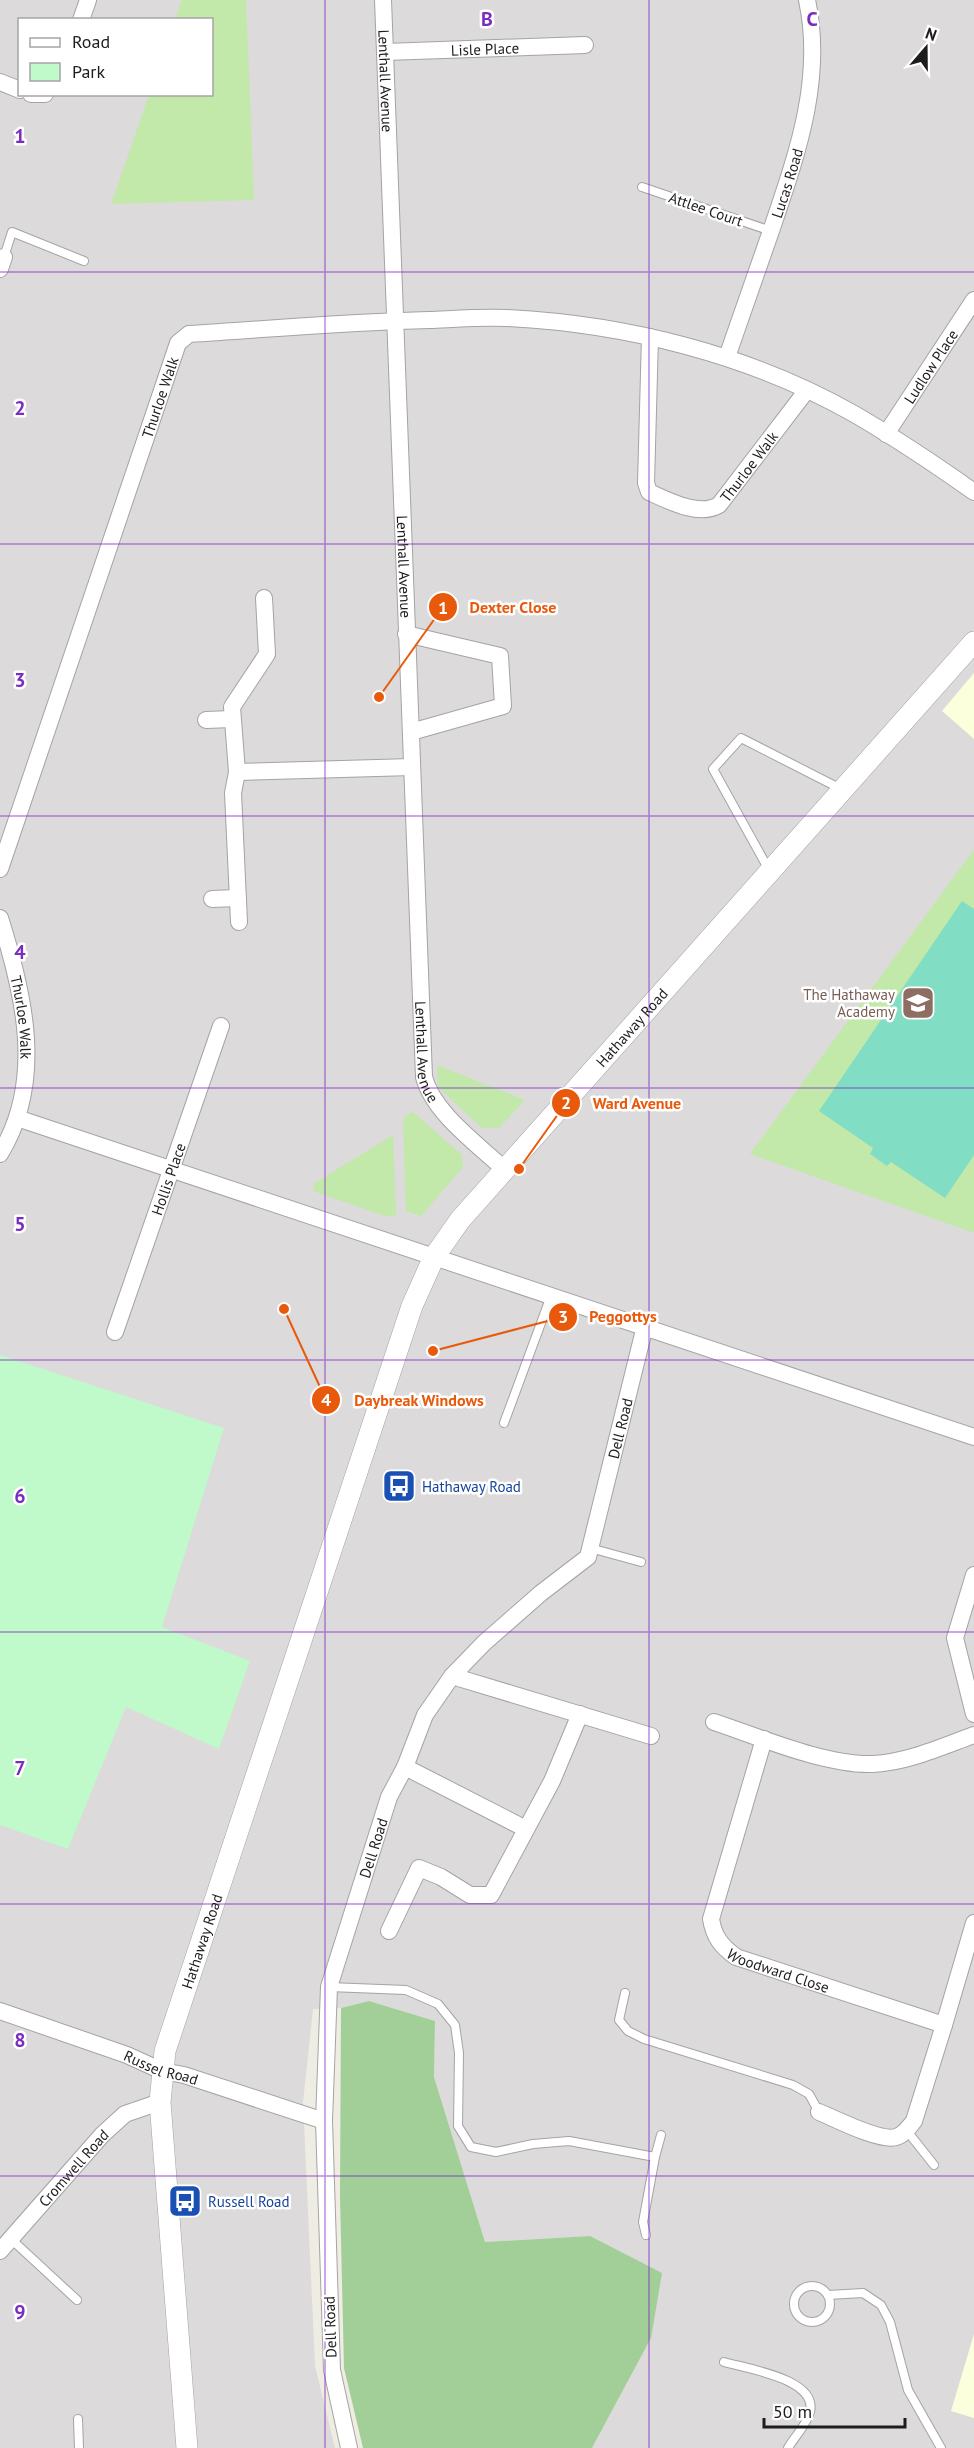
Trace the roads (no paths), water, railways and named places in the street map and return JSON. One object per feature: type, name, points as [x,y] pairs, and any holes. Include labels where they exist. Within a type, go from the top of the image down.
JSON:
[{"type":"street","points":[[82,18],[88,0]]},
{"type":"street","name":"Lenthall Avenue","points":[[383,0],[424,1077],[428,1093],[439,1108],[506,1171]]},
{"type":"street","name":"Lucas Road","points":[[727,357],[802,137],[810,95],[812,22],[807,0]]},
{"type":"street","name":"Lisle Place","points":[[385,52],[585,45]]},
{"type":"street","points":[[0,82],[18,89]]},
{"type":"street","name":"Ludlow Place","points":[[886,434],[974,300]]},
{"type":"street","name":"Thurloe Walk","points":[[0,869],[178,343],[189,334],[396,321],[504,318],[586,325],[727,357],[807,390],[886,434],[974,492]]},
{"type":"street","name":"Thurloe Walk","points":[[650,338],[646,483],[649,492],[702,511],[719,505],[807,390]]},
{"type":"street","points":[[239,922],[233,793],[237,772],[232,707],[267,654],[264,598]]},
{"type":"street","points":[[406,634],[500,656],[503,706],[411,732]]},
{"type":"street","name":"Hathaway Road","points":[[187,2448],[160,2102],[165,2051],[401,1338],[434,1257],[459,1220],[506,1171],[974,642]]},
{"type":"street","points":[[206,720],[232,719]]},
{"type":"street","points":[[237,772],[412,767]]},
{"type":"street","points":[[212,899],[238,898]]},
{"type":"street","name":"Thurloe Walk","points":[[0,918],[20,984],[26,1018],[26,1057],[17,1118],[0,1154]]},
{"type":"street","name":"Hollis Place","points":[[116,1332],[221,1026]]},
{"type":"street","points":[[17,1118],[974,1437]]},
{"type":"street","name":"Dell Road","points":[[349,2448],[332,2370],[324,2121],[329,1987],[389,1797],[405,1767],[425,1715],[452,1676],[533,1600],[588,1557],[645,1326]]},
{"type":"street","points":[[974,1575],[955,1638],[974,1714]]},
{"type":"street","points":[[452,1676],[651,1736]]},
{"type":"street","points":[[389,1931],[419,1868],[441,1877],[470,1895],[491,1894],[552,1781],[580,1714]]},
{"type":"street","points":[[714,1722],[849,1763],[874,1764],[907,1758],[974,1735]]},
{"type":"street","name":"Woodward Close","points":[[764,1739],[711,1919],[717,1940],[736,1957],[944,2025]]},
{"type":"street","points":[[405,1767],[526,1829]]},
{"type":"street","points":[[819,2112],[884,2138],[897,2137],[907,2131],[914,2121],[974,1923]]},
{"type":"street","name":"Russel Road","points":[[0,2011],[127,2055],[162,2071],[184,2075],[324,2121]]},
{"type":"street","name":"Cromwell Road","points":[[5,2245],[102,2135],[125,2114],[160,2102]]},
{"type":"lane","name":"Attlee Court","points":[[642,187],[771,231]]},
{"type":"lane","points":[[2,263],[12,232],[84,261]]},
{"type":"lane","points":[[770,872],[713,769],[741,738],[844,790]]},
{"type":"lane","points":[[504,1423],[551,1295]]},
{"type":"lane","points":[[590,1548],[640,1562]]},
{"type":"lane","points":[[329,1987],[406,1990],[438,2004],[455,2025],[459,2053],[458,2126],[471,2146],[496,2152],[533,2144],[569,2141],[655,2157]]},
{"type":"lane","points":[[625,1993],[619,2020],[628,2031],[644,2039],[793,2085],[809,2094],[815,2101],[819,2112]]},
{"type":"lane","points":[[907,2131],[934,2165]]},
{"type":"lane","points":[[646,2235],[643,2222],[655,2157],[662,2135]]},
{"type":"lane","points":[[5,2245],[77,2300]]},
{"type":"lane","points":[[828,2295],[830,2307],[825,2318],[813,2323],[797,2316],[794,2300],[801,2290],[812,2286],[828,2295],[863,2293],[881,2305],[890,2322],[908,2390],[941,2448]]},
{"type":"lane","points":[[724,2362],[793,2383],[805,2391],[811,2403],[809,2414],[788,2448]]},
{"type":"lane","points":[[78,2419],[79,2448]]},
{"type":"place","name":"Dexter Close","points":[[379,697]]},
{"type":"place","name":"The Hathaway Academy","points":[[918,1003]]},
{"type":"place","name":"Ward Avenue","points":[[519,1169]]},
{"type":"place","name":"Daybreak Windows","points":[[284,1309]]},
{"type":"place","name":"Peggottys","points":[[433,1351]]},
{"type":"place","name":"Hathaway Road","points":[[399,1486]]},
{"type":"place","name":"Russell Road","points":[[185,2201]]}]
